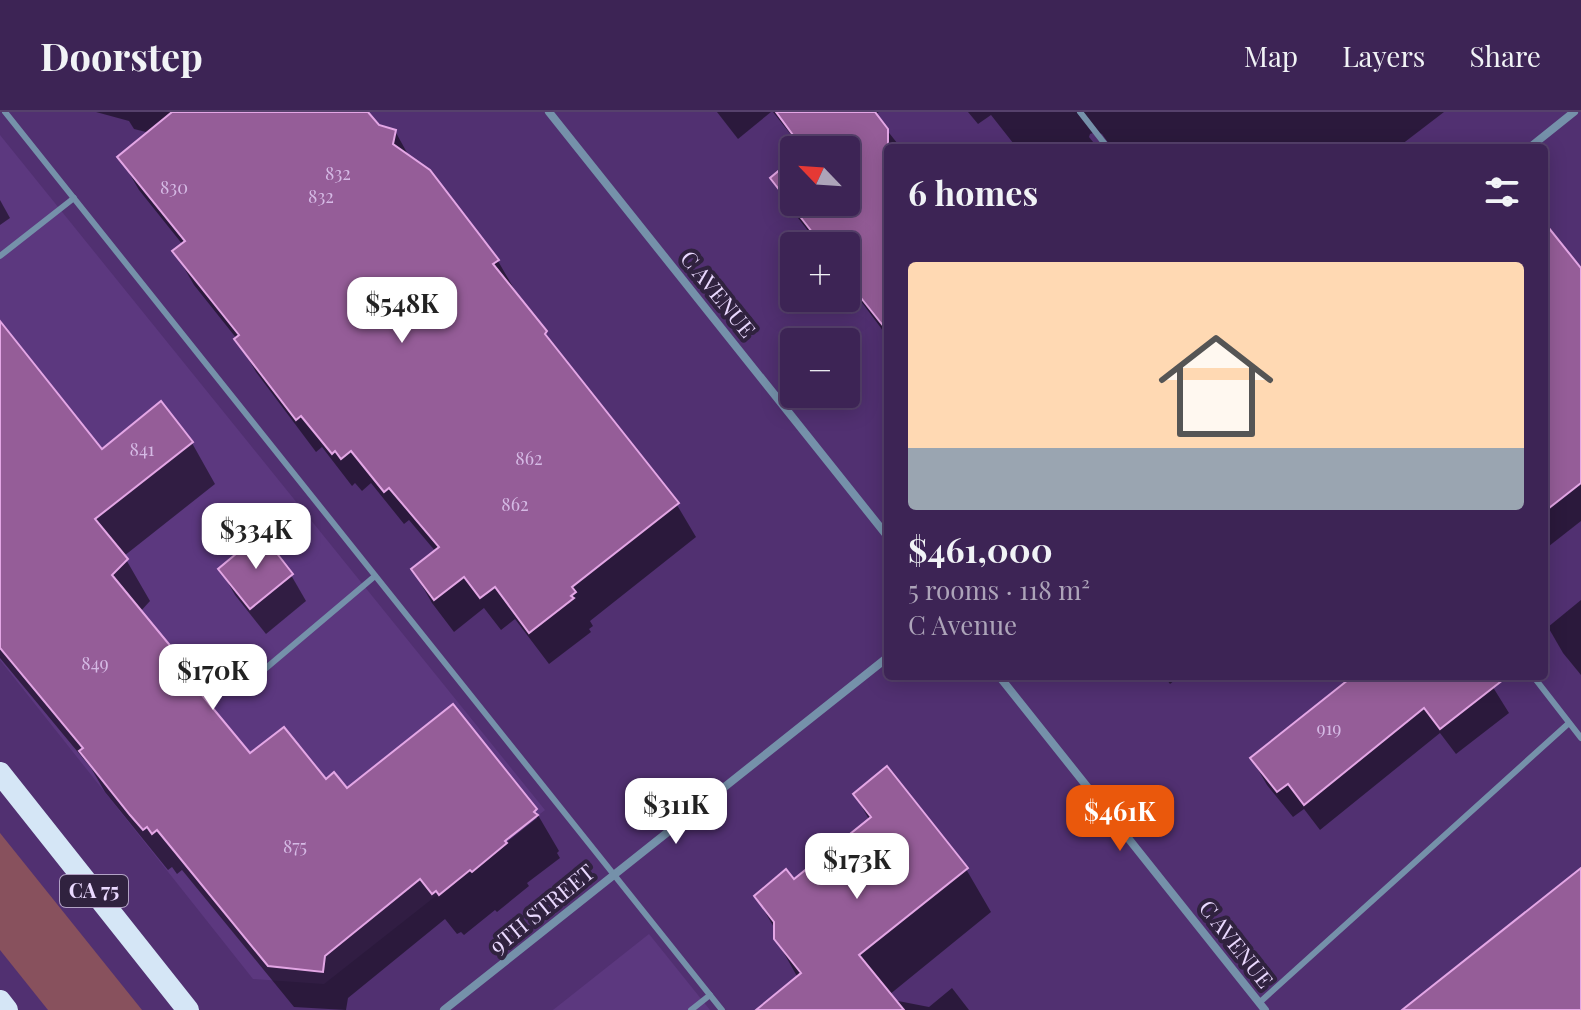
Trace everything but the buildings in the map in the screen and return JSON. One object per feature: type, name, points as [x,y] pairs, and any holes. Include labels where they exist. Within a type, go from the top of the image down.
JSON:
[{"type":"highway","name":"CA 75","points":[[0,773],[188,1010]]},
{"type":"highway","points":[[0,1001],[7,1010]]},
{"type":"street","name":"C AVENUE","points":[[549,112],[884,532]]},
{"type":"street","points":[[1534,144],[1574,112]]},
{"type":"street","name":"9TH STREET","points":[[444,1010],[884,660]]},
{"type":"street","name":"C AVENUE","points":[[1002,680],[1262,1006]]},
{"type":"lane","points":[[5,112],[722,1010]]},
{"type":"lane","points":[[1080,112],[1105,144]]},
{"type":"lane","points":[[0,256],[74,198]]},
{"type":"lane","points":[[246,685],[375,576]]},
{"type":"lane","points":[[1536,680],[1581,738]]},
{"type":"lane","points":[[1262,1006],[1569,723]]},
{"type":"lane","points":[[691,1010],[710,995]]},
{"type":"shaded area","points":[[0,135],[545,810],[324,984],[253,979],[0,660]]},
{"type":"shaded area","points":[[0,833],[142,1010],[48,1010],[0,950]]},
{"type":"shaded area","points":[[649,934],[710,1010],[553,1010]]}]
